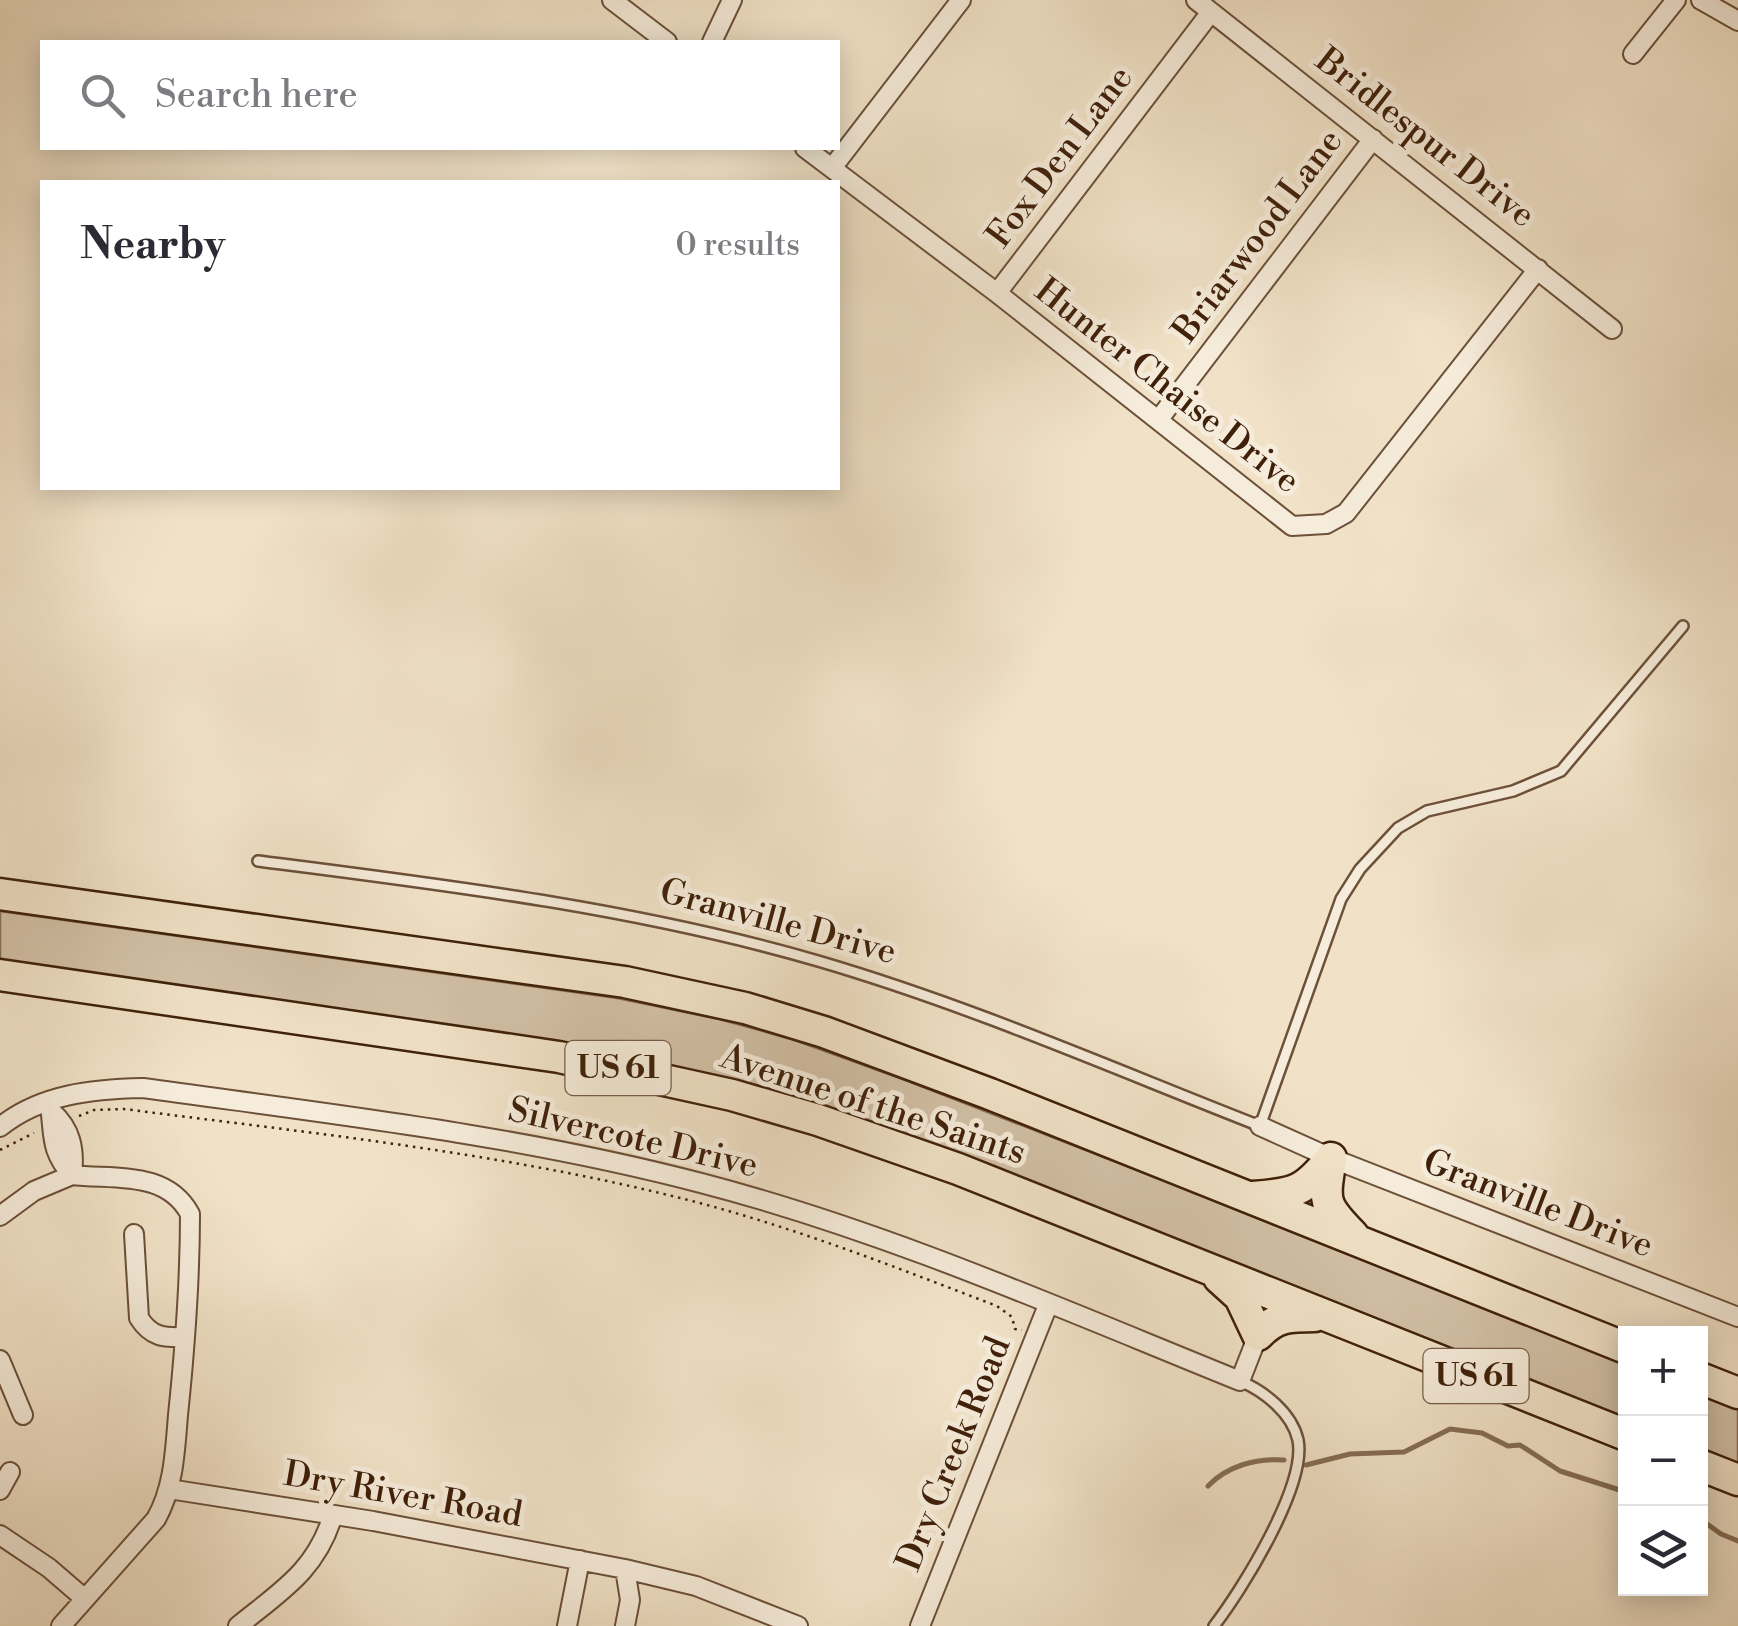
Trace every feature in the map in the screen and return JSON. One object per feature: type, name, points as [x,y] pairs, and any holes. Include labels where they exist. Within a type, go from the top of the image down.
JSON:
[{"type":"highway","name":"Avenue of the Saints","points":[[0,894],[624,982],[711,1000],[824,1032],[906,1062],[1618,1345]]},
{"type":"highway","name":"Avenue of the Saints","points":[[0,975],[541,1054],[698,1086],[902,1148],[1618,1431]]},
{"type":"highway","points":[[1249,1197],[1299,1190],[1311,1183],[1330,1158]]},
{"type":"highway","points":[[1330,1158],[1328,1209],[1360,1242]]},
{"type":"highway","points":[[1210,1269],[1240,1296],[1258,1334],[1282,1316],[1327,1316]]},
{"type":"highway","points":[[1708,1381],[1738,1392]]},
{"type":"highway","points":[[1708,1467],[1738,1480]]},
{"type":"street","points":[[612,0],[665,40]]},
{"type":"street","points":[[713,40],[732,0]]},
{"type":"street","points":[[832,168],[961,0]]},
{"type":"street","name":"Bridlespur Drive","points":[[1196,0],[1612,329]]},
{"type":"street","points":[[1633,54],[1676,0]]},
{"type":"street","points":[[1701,0],[1738,21]]},
{"type":"street","name":"Fox Den Lane","points":[[997,293],[1211,12]]},
{"type":"street","name":"Briarwood Lane","points":[[1159,419],[1373,139]]},
{"type":"street","name":"Hunter Chaise Drive","points":[[808,150],[997,293],[1292,526],[1326,524],[1346,513],[1538,269]]},
{"type":"street","name":"Silvercote Drive","points":[[0,1127],[53,1116],[62,1095],[142,1088],[428,1128],[620,1163],[804,1214],[1240,1382]]},
{"type":"street","points":[[53,1116],[59,1161],[72,1175]]},
{"type":"street","name":"Granville Drive","points":[[1260,1126],[1330,1158],[1734,1309]]},
{"type":"street","points":[[0,1216],[34,1191],[72,1175],[150,1181],[182,1199],[190,1214],[185,1337],[169,1489],[156,1520],[61,1626]]},
{"type":"street","points":[[134,1234],[139,1318],[156,1336],[185,1337]]},
{"type":"street","name":"Dry Creek Road","points":[[920,1626],[1048,1305]]},
{"type":"street","points":[[1240,1382],[1258,1334]]},
{"type":"street","points":[[0,1360],[24,1415]]},
{"type":"street","points":[[0,1490],[10,1472]]},
{"type":"street","name":"Dry River Road","points":[[169,1489],[626,1569],[696,1586],[798,1626]]},
{"type":"street","points":[[238,1626],[304,1573],[321,1548],[332,1515]]},
{"type":"street","points":[[0,1535],[86,1599]]},
{"type":"street","points":[[566,1626],[580,1560]]},
{"type":"street","points":[[625,1626],[630,1600],[626,1569]]},
{"type":"lane","points":[[1260,1126],[1341,899],[1360,869],[1398,828],[1427,811],[1513,791],[1560,772],[1683,626]]},
{"type":"lane","name":"Granville Drive","points":[[258,861],[568,905],[720,935],[910,991],[1260,1126]]},
{"type":"lane","points":[[1214,1626],[1264,1547],[1295,1478],[1298,1440],[1286,1415],[1256,1388],[1240,1382]]},
{"type":"path","points":[[0,1150],[53,1116],[124,1108],[517,1164],[618,1183],[854,1251],[997,1306],[1012,1317],[1015,1329],[1037,1332]]},
{"type":"shaded area","points":[[0,911],[617,998],[792,1039],[1618,1357],[1618,1421],[1055,1191],[824,1109],[0,965]]},
{"type":"shaded area","points":[[1708,1393],[1738,1405],[1738,1469],[1708,1457]]},
{"type":"waterway","points":[[1306,1465],[1350,1454],[1404,1452],[1450,1429],[1482,1433],[1508,1446],[1520,1445],[1560,1471],[1618,1489]]},
{"type":"waterway","points":[[1208,1486],[1243,1465],[1284,1460]]},
{"type":"waterway","points":[[1708,1525],[1738,1541]]}]
